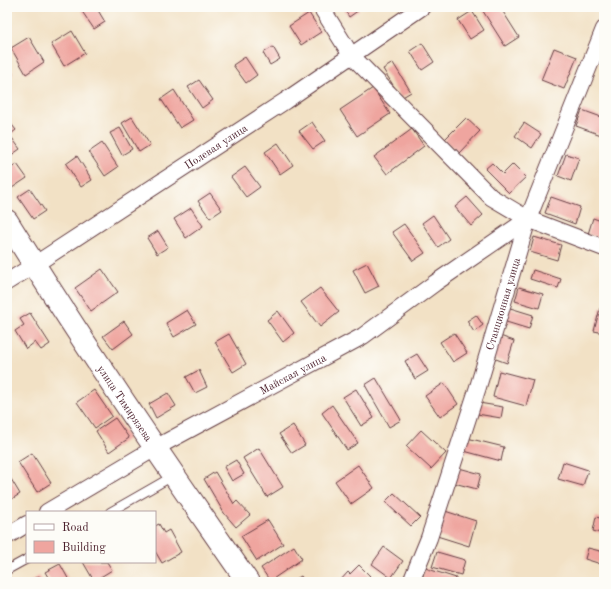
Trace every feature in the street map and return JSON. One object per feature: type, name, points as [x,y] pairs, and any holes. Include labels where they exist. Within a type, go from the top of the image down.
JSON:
[{"type":"main road","name":"улица Тимирязева","points":[[7,221],[34,265],[155,448],[248,582]]},
{"type":"street","points":[[321,7],[351,56],[491,197],[528,219],[604,248]]},
{"type":"street","name":"Полевая улица","points":[[7,282],[285,101],[422,7]]},
{"type":"street","name":"Станционная улица","points":[[411,582],[437,516],[478,387],[528,219],[604,29]]},
{"type":"street","name":"Майская улица","points":[[49,511],[155,448],[363,336],[435,283],[528,219]]},
{"type":"street","points":[[7,536],[26,525]]},
{"type":"lane","points":[[112,511],[174,476]]},
{"type":"lane","points":[[7,570],[26,560]]},
{"type":"building","points":[[79,7],[96,7],[105,22],[94,29]]},
{"type":"building","points":[[343,7],[357,7],[359,10],[349,17]]},
{"type":"building","points":[[500,7],[519,37],[505,46],[481,8]]},
{"type":"building","points":[[472,11],[484,30],[470,39],[458,20]]},
{"type":"building","points":[[309,13],[321,32],[301,45],[289,26]]},
{"type":"building","points":[[72,31],[85,53],[64,66],[51,44]]},
{"type":"building","points":[[29,37],[44,62],[26,74],[11,48]]},
{"type":"building","points":[[422,43],[434,62],[422,70],[410,51]]},
{"type":"building","points":[[273,47],[280,59],[270,65],[263,53]]},
{"type":"building","points":[[554,48],[577,57],[564,89],[541,80]]},
{"type":"building","points":[[245,57],[257,75],[246,83],[233,65]]},
{"type":"building","points":[[393,63],[411,92],[401,98],[383,69]]},
{"type":"building","points":[[7,65],[13,74],[7,78]]},
{"type":"building","points":[[199,80],[213,100],[202,108],[188,87]]},
{"type":"building","points":[[373,88],[390,114],[357,136],[340,110]]},
{"type":"building","points":[[174,90],[193,120],[180,128],[161,99]]},
{"type":"building","points":[[582,110],[604,118],[604,136],[576,126]]},
{"type":"building","points":[[132,117],[150,145],[139,152],[122,123]]},
{"type":"building","points":[[466,118],[480,131],[459,153],[444,140]]},
{"type":"building","points":[[8,120],[16,130],[7,137],[7,121]]},
{"type":"building","points":[[312,122],[325,141],[313,149],[299,131]]},
{"type":"building","points":[[524,123],[541,134],[532,148],[515,136]]},
{"type":"building","points":[[120,128],[132,149],[122,155],[110,133]]},
{"type":"building","points":[[412,129],[424,146],[387,174],[374,157]]},
{"type":"building","points":[[12,138],[20,149],[7,158],[7,141]]},
{"type":"building","points":[[102,143],[118,167],[105,176],[89,152]]},
{"type":"building","points":[[278,143],[293,165],[280,174],[265,152]]},
{"type":"building","points":[[566,154],[579,158],[571,181],[558,176]]},
{"type":"building","points":[[77,156],[92,180],[81,187],[66,164]]},
{"type":"building","points":[[492,163],[503,174],[513,164],[526,177],[509,193],[485,169]]},
{"type":"building","points":[[17,164],[27,178],[12,188],[7,181],[7,171]]},
{"type":"building","points":[[245,167],[260,187],[246,197],[231,177]]},
{"type":"building","points":[[30,189],[45,211],[33,219],[18,197]]},
{"type":"building","points":[[210,193],[222,210],[210,218],[198,201]]},
{"type":"building","points":[[467,197],[483,215],[471,226],[455,207]]},
{"type":"building","points":[[551,197],[580,207],[575,224],[545,213]]},
{"type":"building","points":[[191,208],[203,226],[186,238],[174,219]]},
{"type":"building","points":[[433,215],[449,239],[438,247],[422,223]]},
{"type":"building","points":[[593,218],[604,222],[604,240],[588,234]]},
{"type":"building","points":[[404,224],[425,253],[413,261],[392,232]]},
{"type":"building","points":[[158,231],[168,247],[157,254],[147,238]]},
{"type":"building","points":[[534,237],[561,245],[557,260],[530,252]]},
{"type":"building","points":[[367,263],[379,286],[365,293],[353,270]]},
{"type":"building","points":[[102,269],[118,292],[91,311],[75,288]]},
{"type":"building","points":[[533,270],[561,279],[558,288],[530,279]]},
{"type":"building","points":[[519,287],[543,294],[539,308],[515,301]]},
{"type":"building","points":[[320,288],[339,312],[320,327],[301,302]]},
{"type":"building","points":[[507,307],[533,315],[529,329],[503,321]]},
{"type":"building","points":[[600,308],[604,309],[604,333],[594,331]]},
{"type":"building","points":[[187,310],[196,324],[174,337],[166,323]]},
{"type":"building","points":[[278,311],[294,333],[283,342],[267,320]]},
{"type":"building","points":[[30,313],[50,344],[41,350],[35,342],[26,349],[15,331],[24,325],[20,319]]},
{"type":"building","points":[[476,315],[483,325],[474,332],[467,321]]},
{"type":"building","points":[[124,321],[133,334],[113,349],[103,336]]},
{"type":"building","points":[[454,333],[467,353],[453,362],[440,342]]},
{"type":"building","points":[[229,334],[246,364],[233,372],[215,342]]},
{"type":"building","points":[[500,336],[514,341],[507,363],[493,358]]},
{"type":"building","points":[[417,354],[428,371],[415,379],[405,361]]},
{"type":"building","points":[[199,370],[207,387],[195,393],[186,377]]},
{"type":"building","points":[[499,371],[533,380],[526,406],[493,397]]},
{"type":"building","points":[[376,378],[401,420],[389,427],[365,385]]},
{"type":"building","points":[[444,383],[458,404],[440,417],[425,396]]},
{"type":"building","points":[[356,389],[374,418],[361,426],[343,397]]},
{"type":"building","points":[[94,390],[112,416],[95,428],[77,402]]},
{"type":"building","points":[[168,393],[176,406],[156,418],[149,404]]},
{"type":"building","points":[[479,403],[503,407],[501,418],[477,414]]},
{"type":"building","points":[[332,405],[358,443],[347,450],[322,413]]},
{"type":"building","points":[[115,418],[129,438],[109,452],[96,431]]},
{"type":"building","points":[[293,425],[305,445],[292,453],[279,434]]},
{"type":"building","points":[[421,430],[446,453],[431,469],[406,446]]},
{"type":"building","points":[[467,438],[504,447],[501,461],[464,451]]},
{"type":"building","points":[[259,448],[283,487],[267,497],[243,458]]},
{"type":"building","points":[[32,453],[51,483],[37,492],[18,462]]},
{"type":"building","points":[[236,460],[244,474],[232,481],[224,467]]},
{"type":"building","points":[[563,462],[588,470],[583,486],[558,479]]},
{"type":"building","points":[[358,465],[374,488],[351,504],[335,481]]},
{"type":"building","points":[[459,468],[481,474],[477,489],[454,483]]},
{"type":"building","points":[[215,472],[234,504],[237,501],[250,515],[236,527],[224,513],[204,479]]},
{"type":"building","points":[[11,479],[20,494],[10,500],[7,495],[7,482]]},
{"type":"building","points":[[394,493],[420,517],[411,526],[385,502]]},
{"type":"building","points":[[445,511],[476,521],[469,546],[437,536]]},
{"type":"building","points":[[596,517],[604,519],[604,534],[593,531]]},
{"type":"building","points":[[268,520],[283,544],[257,561],[241,536]]},
{"type":"building","points":[[159,524],[164,533],[169,530],[181,552],[162,563],[156,553],[156,526]]},
{"type":"building","points":[[294,546],[302,559],[270,581],[261,568]]},
{"type":"building","points":[[384,547],[403,561],[391,578],[372,564]]},
{"type":"building","points":[[588,548],[604,552],[604,565],[585,559]]},
{"type":"building","points":[[437,552],[465,560],[461,575],[432,567]]},
{"type":"building","points":[[84,563],[108,563],[112,570],[94,581]]},
{"type":"building","points":[[60,564],[70,582],[51,582],[45,572]]},
{"type":"building","points":[[359,565],[370,576],[363,582],[339,582],[348,572],[350,574]]},
{"type":"building","points":[[425,568],[456,578],[455,582],[433,582],[422,579]]},
{"type":"building","points":[[39,576],[43,582],[30,582]]},
{"type":"building","points":[[301,576],[305,582],[291,582]]}]
